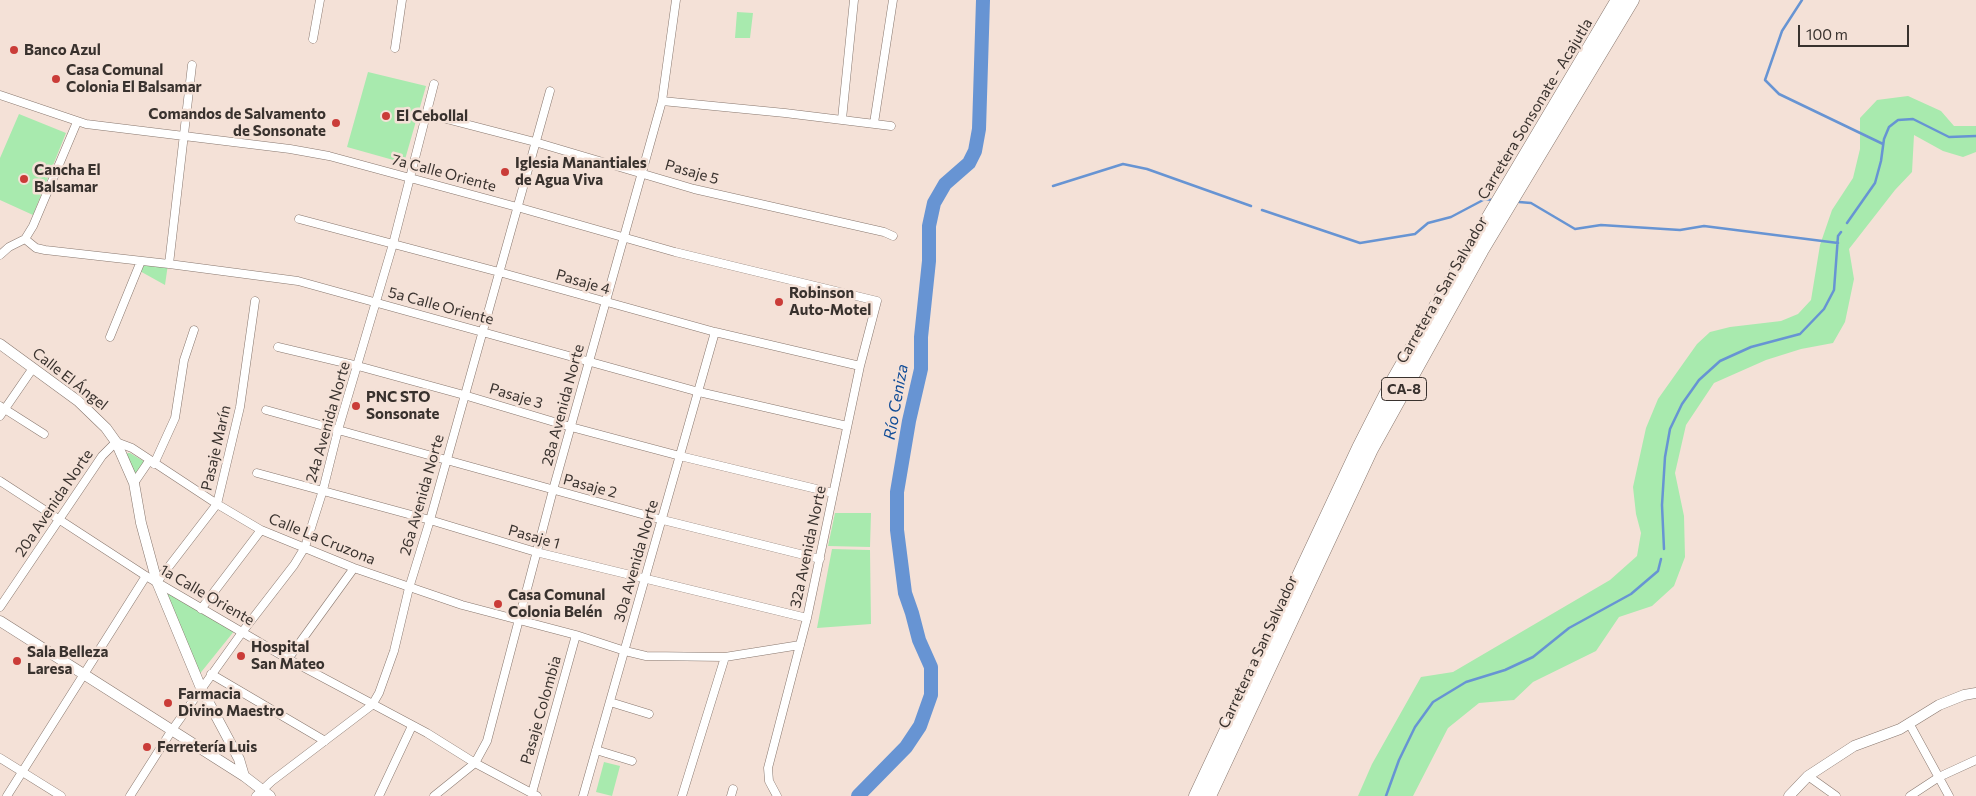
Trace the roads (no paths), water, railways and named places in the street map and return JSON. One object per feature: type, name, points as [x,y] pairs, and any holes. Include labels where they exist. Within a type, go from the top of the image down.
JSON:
[{"type":"highway","name":"Carretera Sonsonate - Acajutla","points":[[1196,796],[1359,448],[1392,384],[1618,0]]},
{"type":"highway","name":"Carretera a San Salvador","points":[[1209,796],[1371,449],[1481,251],[1632,0]]},
{"type":"street","points":[[313,39],[320,0]]},
{"type":"street","points":[[395,48],[402,0]]},
{"type":"street","name":"28a Avenida Norte","points":[[434,796],[475,763],[487,741],[536,552],[662,101],[676,0]]},
{"type":"street","points":[[842,119],[854,0]]},
{"type":"street","points":[[874,123],[893,0]]},
{"type":"street","points":[[169,264],[192,65]]},
{"type":"street","name":"24a Avenida Norte","points":[[130,796],[201,688],[294,565],[305,547],[376,302],[434,84]]},
{"type":"street","name":"26a Avenida Norte","points":[[265,794],[325,741],[372,705],[379,693],[394,651],[409,588],[430,520],[550,91]]},
{"type":"street","name":"7a Calle Oriente","points":[[0,95],[77,122],[309,152],[517,207],[675,252],[877,301]]},
{"type":"street","points":[[662,101],[842,119],[891,126]]},
{"type":"street","name":"Pasaje 5","points":[[426,114],[536,142],[643,172],[694,189],[884,232],[893,236]]},
{"type":"street","points":[[1,252],[25,239],[34,223],[77,122]]},
{"type":"street","name":"Pasaje 4","points":[[299,219],[499,272],[605,303],[716,332],[860,366]]},
{"type":"street","name":"5a Calle Oriente","points":[[25,239],[36,248],[45,250],[298,281],[699,392],[847,426]]},
{"type":"street","points":[[110,337],[141,261]]},
{"type":"street","name":"Pasaje Marín","points":[[156,582],[169,568],[216,504],[240,407],[255,301]]},
{"type":"street","name":"32a Avenida Norte","points":[[776,796],[769,781],[768,768],[807,618],[860,366],[877,301]]},
{"type":"street","points":[[134,483],[151,462],[176,418],[184,360],[194,330]]},
{"type":"street","name":"30a Avenida Norte","points":[[583,796],[716,332]]},
{"type":"street","name":"Calle El Ángel","points":[[0,344],[94,415],[116,442],[134,483],[141,523],[156,582],[201,688],[239,759],[244,776]]},
{"type":"street","name":"Pasaje 3","points":[[278,347],[358,366],[680,456],[834,493]]},
{"type":"street","points":[[0,416],[2,407],[33,368]]},
{"type":"street","points":[[2,407],[44,434]]},
{"type":"street","name":"Pasaje 2","points":[[266,410],[662,520],[820,559]]},
{"type":"street","name":"Calle La Cruzona","points":[[116,442],[132,448],[216,504],[261,530],[354,568],[462,605],[576,635],[625,651],[657,656],[724,656],[800,646]]},
{"type":"street","name":"20a Avenida Norte","points":[[0,607],[102,456],[116,442]]},
{"type":"street","name":"Pasaje 1","points":[[257,473],[430,520],[536,552],[807,618]]},
{"type":"street","name":"1a Calle Oriente","points":[[0,481],[156,582],[531,794]]},
{"type":"street","points":[[201,608],[261,530]]},
{"type":"street","points":[[288,658],[354,568]]},
{"type":"street","points":[[7,796],[146,576]]},
{"type":"street","points":[[0,621],[244,776],[265,794]]},
{"type":"street","name":"Pasaje Colombia","points":[[531,794],[576,635]]},
{"type":"street","points":[[682,796],[724,656]]},
{"type":"street","points":[[211,674],[325,741]]},
{"type":"street","points":[[1789,796],[1808,776],[1854,746],[1900,729],[1939,705],[1964,695],[1976,693]]},
{"type":"street","points":[[610,702],[649,714]]},
{"type":"street","points":[[1909,723],[1949,796]]},
{"type":"street","points":[[379,796],[412,726]]},
{"type":"street","points":[[596,750],[632,761]]},
{"type":"street","points":[[0,758],[62,796]]},
{"type":"street","points":[[1910,796],[1939,777],[1976,760]]},
{"type":"street","points":[[1808,776],[1836,796]]},
{"type":"waterway","name":"Río Ceniza","points":[[858,796],[906,747],[920,726],[931,695],[931,667],[919,640],[905,593],[897,530],[897,492],[909,421],[921,369],[921,337],[929,261],[929,226],[934,203],[945,184],[969,163],[975,151],[979,129],[983,0]]},
{"type":"waterway","points":[[1802,0],[1782,31],[1765,80],[1779,94],[1883,144]]},
{"type":"waterway","points":[[1847,223],[1875,183],[1884,139],[1889,127],[1898,120],[1913,119],[1949,137],[1976,136]]},
{"type":"waterway","points":[[1053,186],[1123,164],[1147,169],[1251,206]]},
{"type":"waterway","points":[[1262,210],[1360,243],[1415,234],[1428,223],[1451,217],[1485,199],[1492,200]]},
{"type":"waterway","points":[[1519,202],[1531,203],[1575,229],[1601,225],[1680,230],[1704,226],[1838,243]]},
{"type":"waterway","points":[[1664,549],[1662,505],[1665,457],[1670,429],[1682,404],[1699,380],[1720,361],[1751,347],[1800,334],[1824,309],[1834,290],[1838,236],[1841,232]]},
{"type":"waterway","points":[[1386,796],[1399,760],[1415,727],[1433,702],[1466,682],[1505,670],[1533,657],[1569,628],[1631,594],[1658,571],[1661,559]]},
{"type":"place","name":"Banco Azul","points":[[14,50]]},
{"type":"place","name":"Casa Comunal Colonia El Balsamar","points":[[56,79]]},
{"type":"place","name":"El Cebollal","points":[[386,116]]},
{"type":"place","name":"Comandos de Salvamento de Sonsonate","points":[[336,123]]},
{"type":"place","name":"Iglesia Manantiales de Agua Viva","points":[[505,172]]},
{"type":"place","name":"Cancha El Balsamar","points":[[24,179]]},
{"type":"place","name":"Robinson Auto-Motel","points":[[779,302]]},
{"type":"place","name":"PNC STO Sonsonate","points":[[356,406]]},
{"type":"place","name":"Casa Comunal Colonia Belén","points":[[498,604]]},
{"type":"place","name":"Hospital San Mateo","points":[[241,656]]},
{"type":"place","name":"Sala Belleza Laresa","points":[[17,661]]},
{"type":"place","name":"Farmacia Divino Maestro","points":[[168,703]]},
{"type":"place","name":"Ferretería Luis","points":[[147,747]]}]
